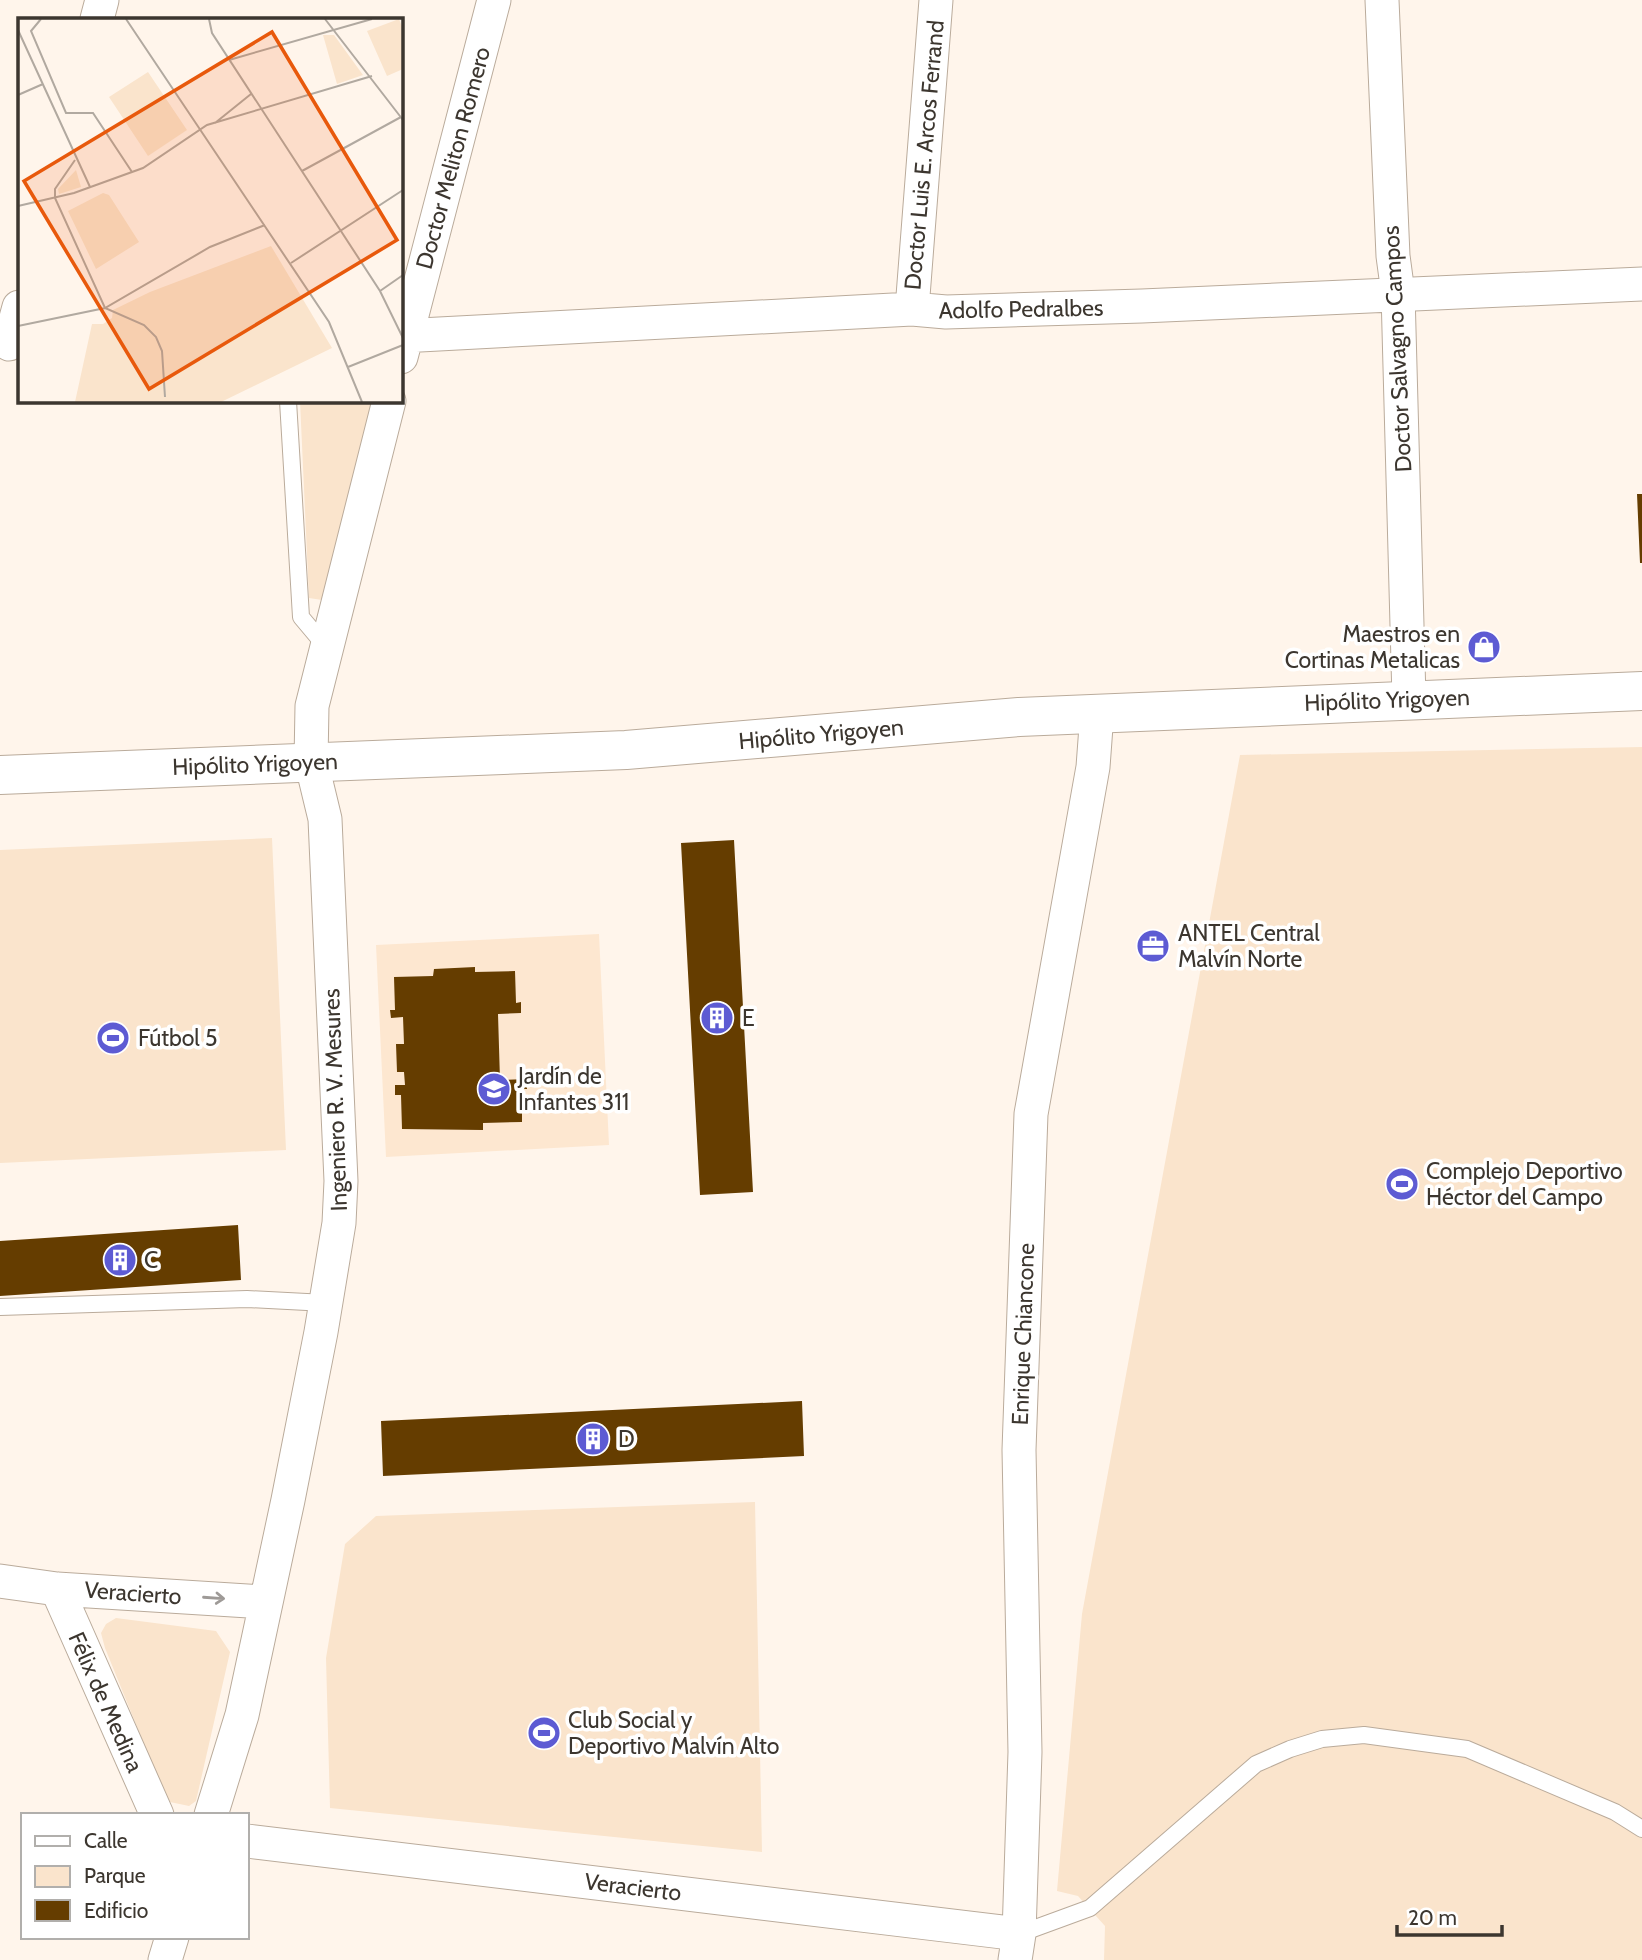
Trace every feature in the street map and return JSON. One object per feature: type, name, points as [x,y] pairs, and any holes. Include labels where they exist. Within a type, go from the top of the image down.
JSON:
[{"type":"street","points":[[97,18],[102,0]]},
{"type":"street","name":"Doctor Meliton Romero","points":[[402,343],[494,0]]},
{"type":"street","name":"Doctor Luis E. Arcos Ferrand","points":[[912,309],[936,0]]},
{"type":"street","name":"Doctor Salvagno Campos","points":[[1382,0],[1393,256],[1398,293],[1409,699]]},
{"type":"street","name":"Adolfo Pedralbes","points":[[402,343],[912,309],[946,313],[1642,284]]},
{"type":"street","points":[[10,344],[18,311]]},
{"type":"street","points":[[311,761],[312,706],[390,402]]},
{"type":"street","name":"Hipólito Yrigoyen","points":[[0,775],[626,750],[1097,713],[1642,691]]},
{"type":"street","name":"Enrique Chiancone","points":[[1017,1947],[1025,1752],[1019,1450],[1031,1114],[1093,767],[1097,713]]},
{"type":"street","name":"Ingeniero R. V. Mesures","points":[[265,1602],[326,1303],[338,1223],[341,1181],[326,820],[311,761]]},
{"type":"street","name":"Veracierto","points":[[0,1581],[57,1588],[265,1602]]},
{"type":"street","name":"Félix de Medina","points":[[57,1588],[157,1813]]},
{"type":"street","points":[[212,1813],[242,1714],[265,1602]]},
{"type":"street","name":"Veracierto","points":[[248,1841],[1017,1947]]},
{"type":"street","points":[[164,1960],[171,1939]]},
{"type":"lane","points":[[288,402],[301,617],[327,648]]},
{"type":"lane","points":[[0,1307],[247,1299],[326,1303]]},
{"type":"lane","points":[[1017,1947],[1090,1908],[1256,1764],[1290,1749],[1322,1740],[1364,1735],[1467,1749],[1615,1812],[1642,1829]]},
{"type":"shaded area","name":"Jardín de Infantes 311","points":[[599,934],[609,1145],[386,1157],[376,945]]},
{"type":"green space","points":[[300,402],[375,402],[322,600],[309,598]]},
{"type":"green space","name":"Complejo Deportivo Héctor del Campo","points":[[1642,747],[1642,1960],[1104,1960],[1105,1926],[1078,1896],[1057,1891],[1082,1614],[1240,755]]},
{"type":"green space","points":[[272,838],[286,1150],[0,1163],[0,850]]},
{"type":"green space","name":"Club Social y Deportivo Malvín Alto","points":[[755,1502],[762,1852],[330,1808],[326,1658],[345,1544],[376,1516]]},
{"type":"green space","points":[[116,1618],[216,1631],[230,1652],[196,1801],[189,1806],[170,1802],[163,1791],[105,1648],[101,1633],[106,1624]]},
{"type":"building","points":[[1637,494],[1642,494],[1642,563],[1640,563]]},
{"type":"building","name":"E","points":[[734,840],[753,1192],[700,1195],[681,843]]},
{"type":"building","points":[[475,967],[475,972],[515,971],[516,1003],[521,1002],[521,1013],[498,1014],[500,1080],[527,1079],[527,1089],[522,1089],[522,1122],[483,1123],[483,1130],[402,1129],[401,1095],[395,1095],[395,1085],[405,1085],[404,1072],[397,1072],[396,1044],[404,1044],[403,1017],[391,1018],[390,1010],[395,1010],[394,977],[433,976],[434,969]]},
{"type":"building","name":"C","points":[[238,1225],[241,1280],[0,1296],[0,1241]]},
{"type":"building","name":"D","points":[[802,1401],[804,1456],[383,1476],[381,1421]]},
{"type":"place","name":"Maestros en Cortinas Metalicas","points":[[1484,647]]},
{"type":"place","name":"ANTEL Central Malvín Norte","points":[[1153,946]]},
{"type":"place","name":"E","points":[[717,1018]]},
{"type":"place","name":"Fútbol 5","points":[[113,1038]]},
{"type":"place","name":"Jardín de Infantes 311","points":[[494,1089]]},
{"type":"place","name":"Complejo Deportivo Héctor del Campo","points":[[1402,1184]]},
{"type":"place","name":"C","points":[[120,1260]]},
{"type":"place","name":"D","points":[[593,1439]]},
{"type":"place","name":"Club Social y Deportivo Malvín Alto","points":[[544,1733]]}]
